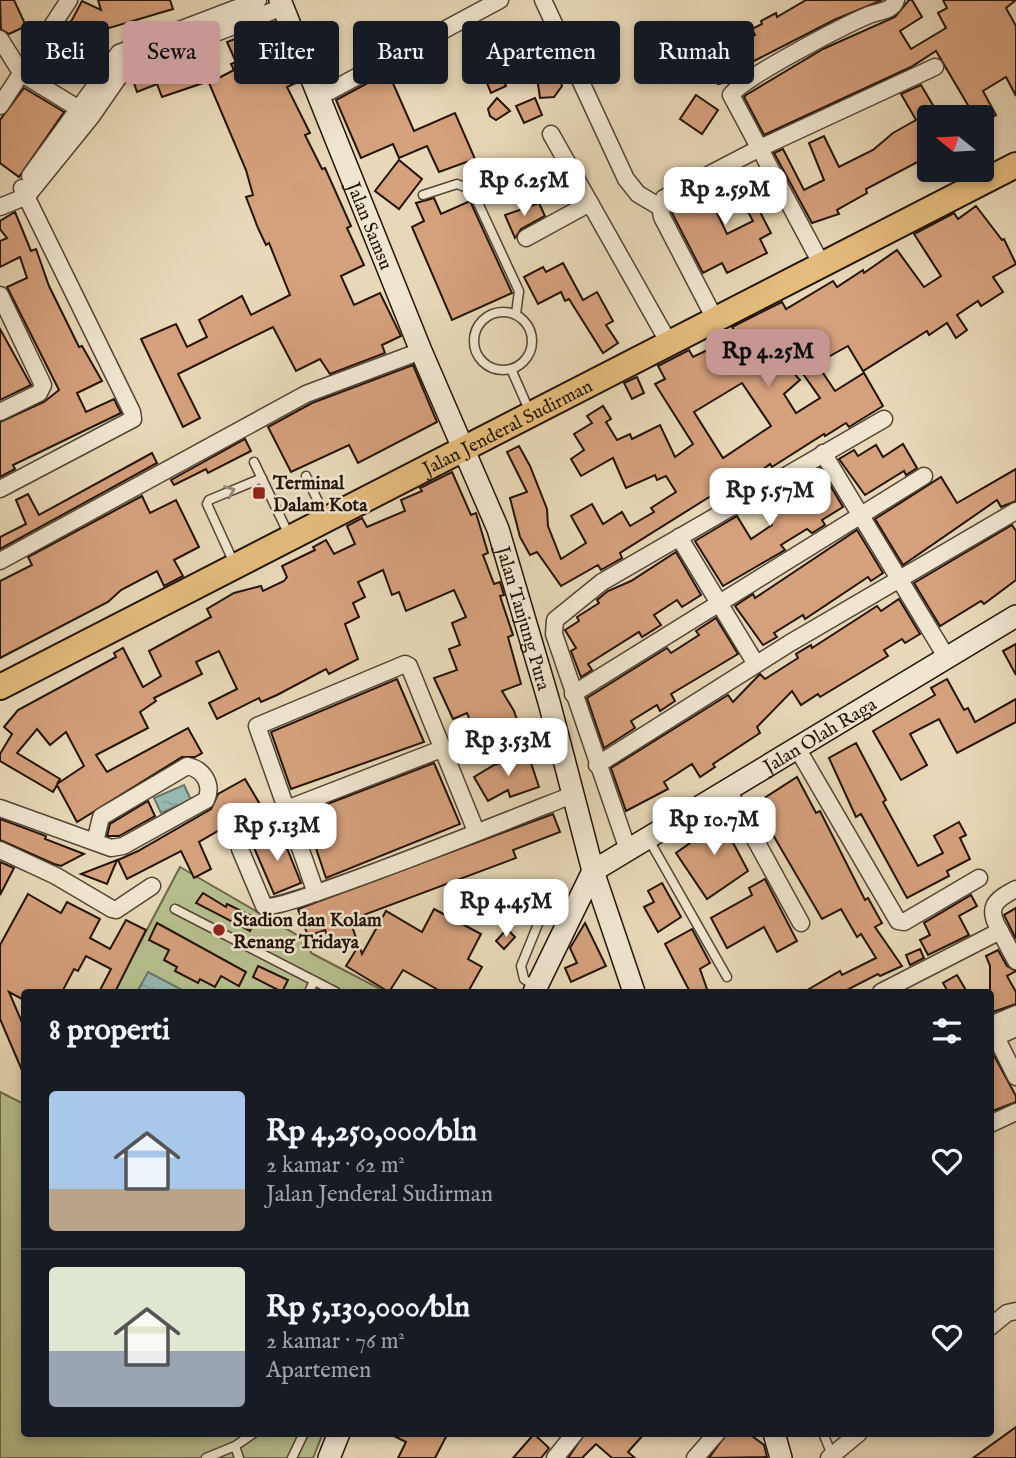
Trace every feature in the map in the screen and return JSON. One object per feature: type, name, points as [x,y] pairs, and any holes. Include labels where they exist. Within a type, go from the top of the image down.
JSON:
[{"type":"main road","name":"Jalan Jenderal Sudirman","points":[[0,687],[290,536],[466,450],[1016,165]]},
{"type":"street","points":[[56,21],[69,0]]},
{"type":"street","points":[[214,21],[258,0]]},
{"type":"street","points":[[319,97],[500,0]]},
{"type":"street","points":[[543,0],[626,179],[638,194],[660,207],[671,238],[715,319]]},
{"type":"street","points":[[822,265],[732,100],[735,90],[840,27],[890,9],[896,0]]},
{"type":"street","points":[[220,24],[282,3]]},
{"type":"street","name":"Jalan Samsu","points":[[282,3],[421,351],[466,450]]},
{"type":"street","points":[[0,39],[21,72]]},
{"type":"street","points":[[660,207],[664,198],[672,193],[758,149],[935,67]]},
{"type":"street","points":[[0,207],[21,194],[123,70]]},
{"type":"street","points":[[0,106],[21,75]]},
{"type":"street","points":[[38,84],[86,113]]},
{"type":"street","points":[[551,134],[669,343]]},
{"type":"street","points":[[0,489],[133,419],[21,194]]},
{"type":"street","points":[[526,238],[590,202]]},
{"type":"street","points":[[0,295],[43,385],[39,393],[0,412]]},
{"type":"street","points":[[0,561],[306,394],[421,351]]},
{"type":"street","points":[[628,850],[573,694],[554,634],[555,620],[602,582],[884,419]]},
{"type":"street","name":"Jalan Tanjung Pura","points":[[466,450],[498,529],[593,871],[633,989]]},
{"type":"street","points":[[823,453],[947,658]]},
{"type":"street","points":[[573,694],[924,477]]},
{"type":"street","points":[[597,765],[755,664],[1016,511]]},
{"type":"street","points":[[679,537],[755,664]]},
{"type":"street","name":"Jalan Olah Raga","points":[[593,871],[1016,616]]},
{"type":"street","points":[[316,893],[284,810],[257,726],[405,664],[409,666],[444,748],[476,831]]},
{"type":"street","points":[[444,748],[284,810],[241,835],[240,849],[264,906],[271,908],[316,893],[572,795]]},
{"type":"street","points":[[797,748],[898,921],[904,922],[979,878]]},
{"type":"street","points":[[0,807],[111,848],[122,846],[205,800],[209,789],[204,775],[197,768],[187,766],[101,817],[95,842]]},
{"type":"street","points":[[728,790],[802,923]]},
{"type":"street","points":[[0,850],[56,876],[116,910],[152,886]]},
{"type":"street","points":[[536,989],[593,871]]},
{"type":"street","points":[[1015,957],[992,917],[991,909],[998,898],[1016,889]]},
{"type":"street","points":[[887,989],[1000,931]]},
{"type":"street","points":[[994,1032],[1016,1014]]},
{"type":"street","points":[[994,1034],[1016,1028]]},
{"type":"street","points":[[994,1038],[1016,1077]]},
{"type":"street","points":[[994,1122],[1016,1112]]},
{"type":"street","points":[[994,1324],[1007,1313],[1016,1311]]},
{"type":"street","points":[[329,1458],[337,1437]]},
{"type":"street","points":[[555,1458],[572,1437]]},
{"type":"street","points":[[695,1458],[713,1437]]},
{"type":"street","points":[[775,1437],[781,1458]]},
{"type":"street","points":[[832,1457],[854,1437]]},
{"type":"lane","points":[[423,195],[457,184],[472,190],[519,291],[516,314]]},
{"type":"lane","points":[[502,311],[516,314],[531,332],[529,355],[511,369],[497,369],[484,363],[476,352],[474,339],[478,325],[488,315],[502,311]]},
{"type":"lane","points":[[511,369],[532,416]]},
{"type":"lane","points":[[254,462],[290,536]]},
{"type":"lane","points":[[306,475],[327,518]]},
{"type":"lane","points":[[235,565],[207,504],[209,500],[262,478]]},
{"type":"lane","points":[[648,838],[727,977]]},
{"type":"lane","points":[[535,989],[524,979],[521,966],[554,887]]},
{"type":"lane","points":[[175,909],[330,989]]},
{"type":"lane","points":[[310,989],[314,981]]},
{"type":"lane","points":[[206,1458],[235,1447],[249,1437]]},
{"type":"lane","points":[[292,1458],[302,1437]]},
{"type":"lane","points":[[824,1437],[832,1457]]},
{"type":"lane","points":[[235,1447],[239,1458]]},
{"type":"green space","name":"Stadion dan Kolam Renang Tridaya","points":[[180,867],[309,942],[311,953],[380,989],[116,989]]},
{"type":"green space","points":[[0,1092],[21,1102],[21,1437],[321,1437],[313,1458],[0,1458]]},
{"type":"water","points":[[184,785],[191,800],[161,813],[154,798]]},
{"type":"water","points":[[148,972],[180,989],[139,989]]},
{"type":"building","points":[[0,0],[14,0],[24,21],[21,21],[21,28],[9,34],[1,29]]},
{"type":"building","points":[[98,0],[170,0],[173,9],[132,21],[123,21],[123,24],[109,28],[109,21],[71,21],[82,1],[101,10]]},
{"type":"building","points":[[806,0],[882,0],[834,20],[754,61],[754,28],[776,13],[777,17]]},
{"type":"building","points":[[909,0],[912,0],[922,17],[900,31],[911,49],[946,28],[938,13],[947,8],[943,0],[1016,0],[1006,8],[1016,26],[1016,96],[1006,77],[983,91],[991,105],[968,105],[936,51],[911,67],[764,135],[744,97],[746,95],[823,49],[895,17]]},
{"type":"building","points":[[234,39],[234,58],[227,42]]},
{"type":"building","points":[[234,70],[234,84],[294,84],[287,87],[310,133],[305,135],[322,169],[325,168],[351,226],[347,228],[364,265],[341,276],[354,305],[380,293],[401,336],[382,345],[385,353],[330,374],[320,359],[296,371],[273,327],[178,374],[200,418],[183,427],[141,339],[176,324],[187,347],[207,337],[199,320],[242,296],[251,315],[290,295],[269,243],[266,245],[246,197],[253,195],[246,170],[209,84],[220,84],[220,77]]},
{"type":"building","points":[[134,84],[157,84],[137,92]]},
{"type":"building","points":[[157,84],[200,84],[162,97]]},
{"type":"building","points":[[366,84],[393,84],[414,131],[455,113],[475,159],[439,172],[427,146],[399,158],[393,144],[361,158],[336,100]]},
{"type":"building","points":[[487,84],[505,84],[506,86],[491,93]]},
{"type":"building","points":[[538,84],[561,84],[554,97],[540,98]]},
{"type":"building","points":[[921,85],[933,105],[917,105],[917,162],[866,189],[867,193],[837,210],[839,214],[812,223],[774,153],[783,149],[804,190],[824,180],[809,143],[824,136],[839,167],[873,150],[893,133],[916,120],[901,94]]},
{"type":"building","points":[[24,88],[64,112],[19,177],[0,163],[0,120]]},
{"type":"building","points":[[696,95],[718,110],[702,134],[680,119]]},
{"type":"building","points":[[497,98],[510,111],[496,120],[490,116],[488,109]]},
{"type":"building","points":[[535,98],[542,115],[524,123],[516,106]]},
{"type":"building","points":[[399,160],[422,179],[399,209],[375,191]]},
{"type":"building","points":[[761,173],[777,203],[760,212],[771,233],[760,239],[767,253],[727,273],[722,263],[703,273],[672,213],[672,206],[705,188],[727,234],[753,221],[735,188]]},
{"type":"building","points":[[434,198],[441,214],[470,201],[512,293],[452,320],[412,227],[424,221],[416,203]]},
{"type":"building","points":[[539,203],[545,216],[521,229],[515,238],[505,215]]},
{"type":"building","points":[[976,206],[1002,240],[1004,239],[1016,264],[993,277],[1003,292],[981,306],[978,301],[957,315],[967,330],[956,338],[947,323],[929,335],[927,331],[863,371],[848,346],[821,361],[809,339],[780,358],[800,380],[784,394],[796,413],[820,398],[801,371],[815,361],[835,391],[864,373],[883,406],[849,427],[846,423],[825,436],[824,434],[772,467],[770,464],[729,495],[725,488],[706,499],[620,553],[622,558],[601,570],[598,565],[561,586],[537,552],[530,555],[520,537],[510,498],[527,492],[507,452],[519,446],[530,466],[547,509],[548,526],[561,559],[586,543],[571,516],[592,504],[603,524],[622,512],[630,526],[654,512],[651,508],[676,492],[666,476],[657,480],[655,475],[626,488],[613,458],[581,476],[571,459],[584,450],[574,434],[592,423],[587,416],[603,406],[611,419],[606,422],[617,440],[630,434],[632,439],[660,425],[675,457],[693,444],[655,384],[665,379],[658,366],[689,350],[693,357],[712,348],[735,332],[732,327],[782,302],[786,309],[833,281],[837,287],[863,270],[864,273],[897,250],[924,287],[941,276],[914,234],[954,213],[958,219]],"holes":[[[742,383],[771,426],[723,458],[694,412]]]},
{"type":"building","points":[[15,212],[31,251],[36,249],[49,286],[79,347],[82,346],[102,381],[77,393],[86,412],[114,399],[121,413],[13,465],[15,469],[0,477],[0,422],[44,402],[59,390],[7,287],[27,278],[20,257],[0,267],[0,241],[7,238],[0,229],[0,221]]},
{"type":"building","points":[[563,263],[583,300],[597,292],[613,321],[606,325],[618,343],[603,353],[569,299],[565,301],[561,292],[538,304],[524,277],[543,267],[546,272]]},
{"type":"building","points":[[0,329],[31,385],[0,400]]},
{"type":"building","points":[[413,365],[437,422],[358,463],[349,445],[291,472],[268,427],[312,403]]},
{"type":"building","points":[[637,377],[644,393],[632,399],[624,383]]},
{"type":"building","points":[[245,439],[251,451],[208,473],[206,469],[174,485],[171,480]]},
{"type":"building","points":[[903,444],[917,468],[906,475],[904,471],[865,495],[839,459],[854,450],[858,456],[876,445],[883,457]]},
{"type":"building","points":[[152,453],[157,463],[0,549],[0,537],[26,524],[16,500],[28,494],[39,515]]},
{"type":"building","points":[[820,468],[843,507],[822,520],[825,525],[812,533],[807,529],[781,545],[785,550],[723,586],[695,541],[737,516],[751,539],[772,525],[759,504]]},
{"type":"building","points":[[1016,469],[1016,501],[1001,507],[997,500],[903,565],[875,519],[941,477],[957,503]]},
{"type":"building","points":[[452,472],[471,515],[476,513],[488,553],[483,555],[494,584],[500,582],[504,595],[500,596],[513,635],[508,637],[521,684],[502,691],[514,711],[522,735],[492,744],[485,721],[472,726],[467,713],[453,719],[434,678],[457,670],[449,649],[460,645],[452,623],[466,617],[454,590],[406,611],[399,592],[392,595],[383,570],[358,582],[365,597],[353,603],[359,617],[345,624],[358,659],[329,674],[326,669],[277,695],[261,702],[259,698],[217,719],[209,703],[237,689],[219,651],[196,662],[202,674],[154,698],[156,701],[140,712],[148,728],[96,755],[107,772],[188,728],[202,753],[195,757],[182,757],[77,822],[57,785],[53,792],[0,761],[0,754],[12,734],[4,727],[18,710],[116,657],[114,653],[123,648],[143,687],[161,676],[149,651],[211,617],[207,609],[234,593],[261,586],[263,591],[284,581],[287,577],[282,566],[315,550],[313,547],[326,540],[334,554],[355,544],[347,526],[362,518],[367,527],[405,511],[401,500],[422,491],[420,488]],"holes":[[[37,729],[50,745],[66,732],[84,766],[57,784],[60,779],[17,753]]]},
{"type":"building","points":[[142,496],[150,513],[176,500],[199,547],[174,560],[183,576],[164,586],[157,571],[121,590],[108,602],[0,658],[0,581],[32,565],[28,557]]},
{"type":"building","points":[[1012,525],[1016,531],[1016,580],[984,604],[981,601],[940,626],[914,583]]},
{"type":"building","points":[[857,530],[883,573],[871,581],[868,577],[805,619],[803,615],[774,633],[777,637],[763,645],[735,606],[753,594],[755,598]]},
{"type":"building","points":[[676,552],[701,595],[682,607],[677,600],[654,615],[661,625],[642,637],[639,632],[588,664],[592,670],[581,677],[571,651],[576,648],[565,630],[579,621],[577,617],[599,603],[597,600],[608,591],[631,581]]},
{"type":"building","points":[[899,599],[920,634],[905,643],[902,639],[884,650],[888,656],[820,697],[818,694],[801,705],[792,691],[757,727],[760,733],[713,764],[715,767],[700,777],[692,764],[664,782],[668,789],[626,811],[611,768],[728,695],[733,702],[760,674],[765,679],[798,658],[796,654],[811,645],[812,648],[877,606],[881,611]]},
{"type":"building","points":[[716,618],[738,654],[671,694],[675,701],[660,711],[657,705],[631,721],[635,728],[604,748],[587,698],[667,648],[671,653],[699,635],[696,631]]},
{"type":"building","points":[[1016,644],[1016,675],[1003,651]]},
{"type":"building","points":[[397,679],[424,742],[291,789],[271,732]]},
{"type":"building","points":[[947,679],[964,710],[968,708],[975,722],[1016,699],[1016,722],[957,753],[939,719],[910,734],[927,765],[901,780],[873,731],[935,695],[931,688]]},
{"type":"building","points":[[856,743],[886,800],[883,802],[918,866],[943,853],[934,836],[959,822],[966,835],[960,838],[970,859],[947,871],[949,876],[907,898],[861,814],[856,817],[829,758]]},
{"type":"building","points":[[528,754],[539,787],[510,797],[508,790],[488,801],[474,777],[494,765]]},
{"type":"building","points":[[434,763],[460,824],[326,878],[304,813]]},
{"type":"building","points":[[797,777],[816,813],[820,811],[865,900],[868,898],[882,923],[875,927],[902,966],[880,976],[878,974],[849,989],[809,989],[840,971],[842,975],[876,958],[861,934],[857,937],[841,909],[822,919],[755,804]]},
{"type":"building","points":[[245,779],[261,806],[199,842],[211,869],[194,878],[181,851],[127,879],[118,860],[211,809],[218,794]]},
{"type":"building","points":[[148,801],[155,816],[119,836],[107,836],[110,824]]},
{"type":"building","points":[[726,813],[737,833],[730,837],[748,871],[707,899],[676,853],[707,831],[704,826]]},
{"type":"building","points":[[553,814],[560,832],[513,850],[516,858],[350,920],[356,938],[332,948],[325,930],[308,936],[298,909]]},
{"type":"building","points":[[0,819],[84,854],[61,866],[54,864],[0,840]]},
{"type":"building","points":[[280,831],[301,883],[274,894],[252,843]]},
{"type":"building","points":[[117,860],[107,884],[81,874]]},
{"type":"building","points":[[0,862],[14,868],[0,895]]},
{"type":"building","points":[[765,879],[797,941],[777,952],[764,927],[727,948],[711,918],[752,895],[749,888]]},
{"type":"building","points":[[662,883],[681,917],[658,932],[644,907],[654,902],[648,891]]},
{"type":"building","points":[[203,893],[226,907],[227,904],[256,918],[250,931],[196,903]]},
{"type":"building","points":[[28,894],[61,913],[67,902],[100,919],[90,938],[110,949],[126,920],[146,930],[116,989],[101,989],[111,969],[86,956],[78,971],[74,969],[64,989],[21,989],[21,998],[9,992],[21,1020],[21,1068],[0,1019],[0,945]]},
{"type":"building","points":[[971,895],[977,906],[959,916],[969,935],[928,955],[920,940],[930,935],[924,923]]},
{"type":"building","points":[[1016,908],[1016,939],[1004,915]]},
{"type":"building","points":[[434,909],[481,934],[468,959],[482,967],[470,989],[437,989],[403,970],[391,989],[384,989],[346,966],[359,945],[362,954],[386,911],[422,932]]},
{"type":"building","points":[[157,923],[246,972],[239,986],[221,976],[215,987],[200,979],[198,983],[175,971],[177,967],[164,960],[169,950],[149,940]]},
{"type":"building","points":[[585,923],[606,966],[571,982],[565,968],[577,963],[570,948]]},
{"type":"building","points":[[507,929],[515,937],[504,949],[496,941]]},
{"type":"building","points":[[692,929],[710,963],[700,969],[707,989],[688,989],[665,944]]},
{"type":"building","points":[[920,949],[924,958],[910,965],[906,955]]},
{"type":"building","points":[[998,950],[1007,966],[1016,971],[1007,976],[1016,992],[1016,1004],[994,1012],[994,989],[990,989],[990,966],[986,956]]},
{"type":"building","points":[[258,966],[288,980],[284,989],[276,989],[253,977]]},
{"type":"building","points":[[957,975],[965,989],[946,989],[943,983]]},
{"type":"building","points":[[994,1056],[1016,1096],[1016,1102],[994,1110]]},
{"type":"building","points":[[1016,1427],[1016,1458],[973,1458]]},
{"type":"building","points":[[396,1437],[446,1437],[435,1458],[398,1458],[406,1442]]},
{"type":"building","points":[[531,1437],[537,1437],[549,1448],[541,1458],[513,1458]]},
{"type":"building","points":[[582,1437],[641,1437],[628,1452],[635,1458],[612,1458],[596,1444],[582,1458],[568,1458]]},
{"type":"building","points":[[724,1437],[753,1437],[764,1445],[767,1457],[709,1458]]},
{"type":"place","name":"Terminal Dalam Kota","points":[[259,493]]},
{"type":"place","name":"Stadion dan Kolam Renang Tridaya","points":[[219,930]]}]
